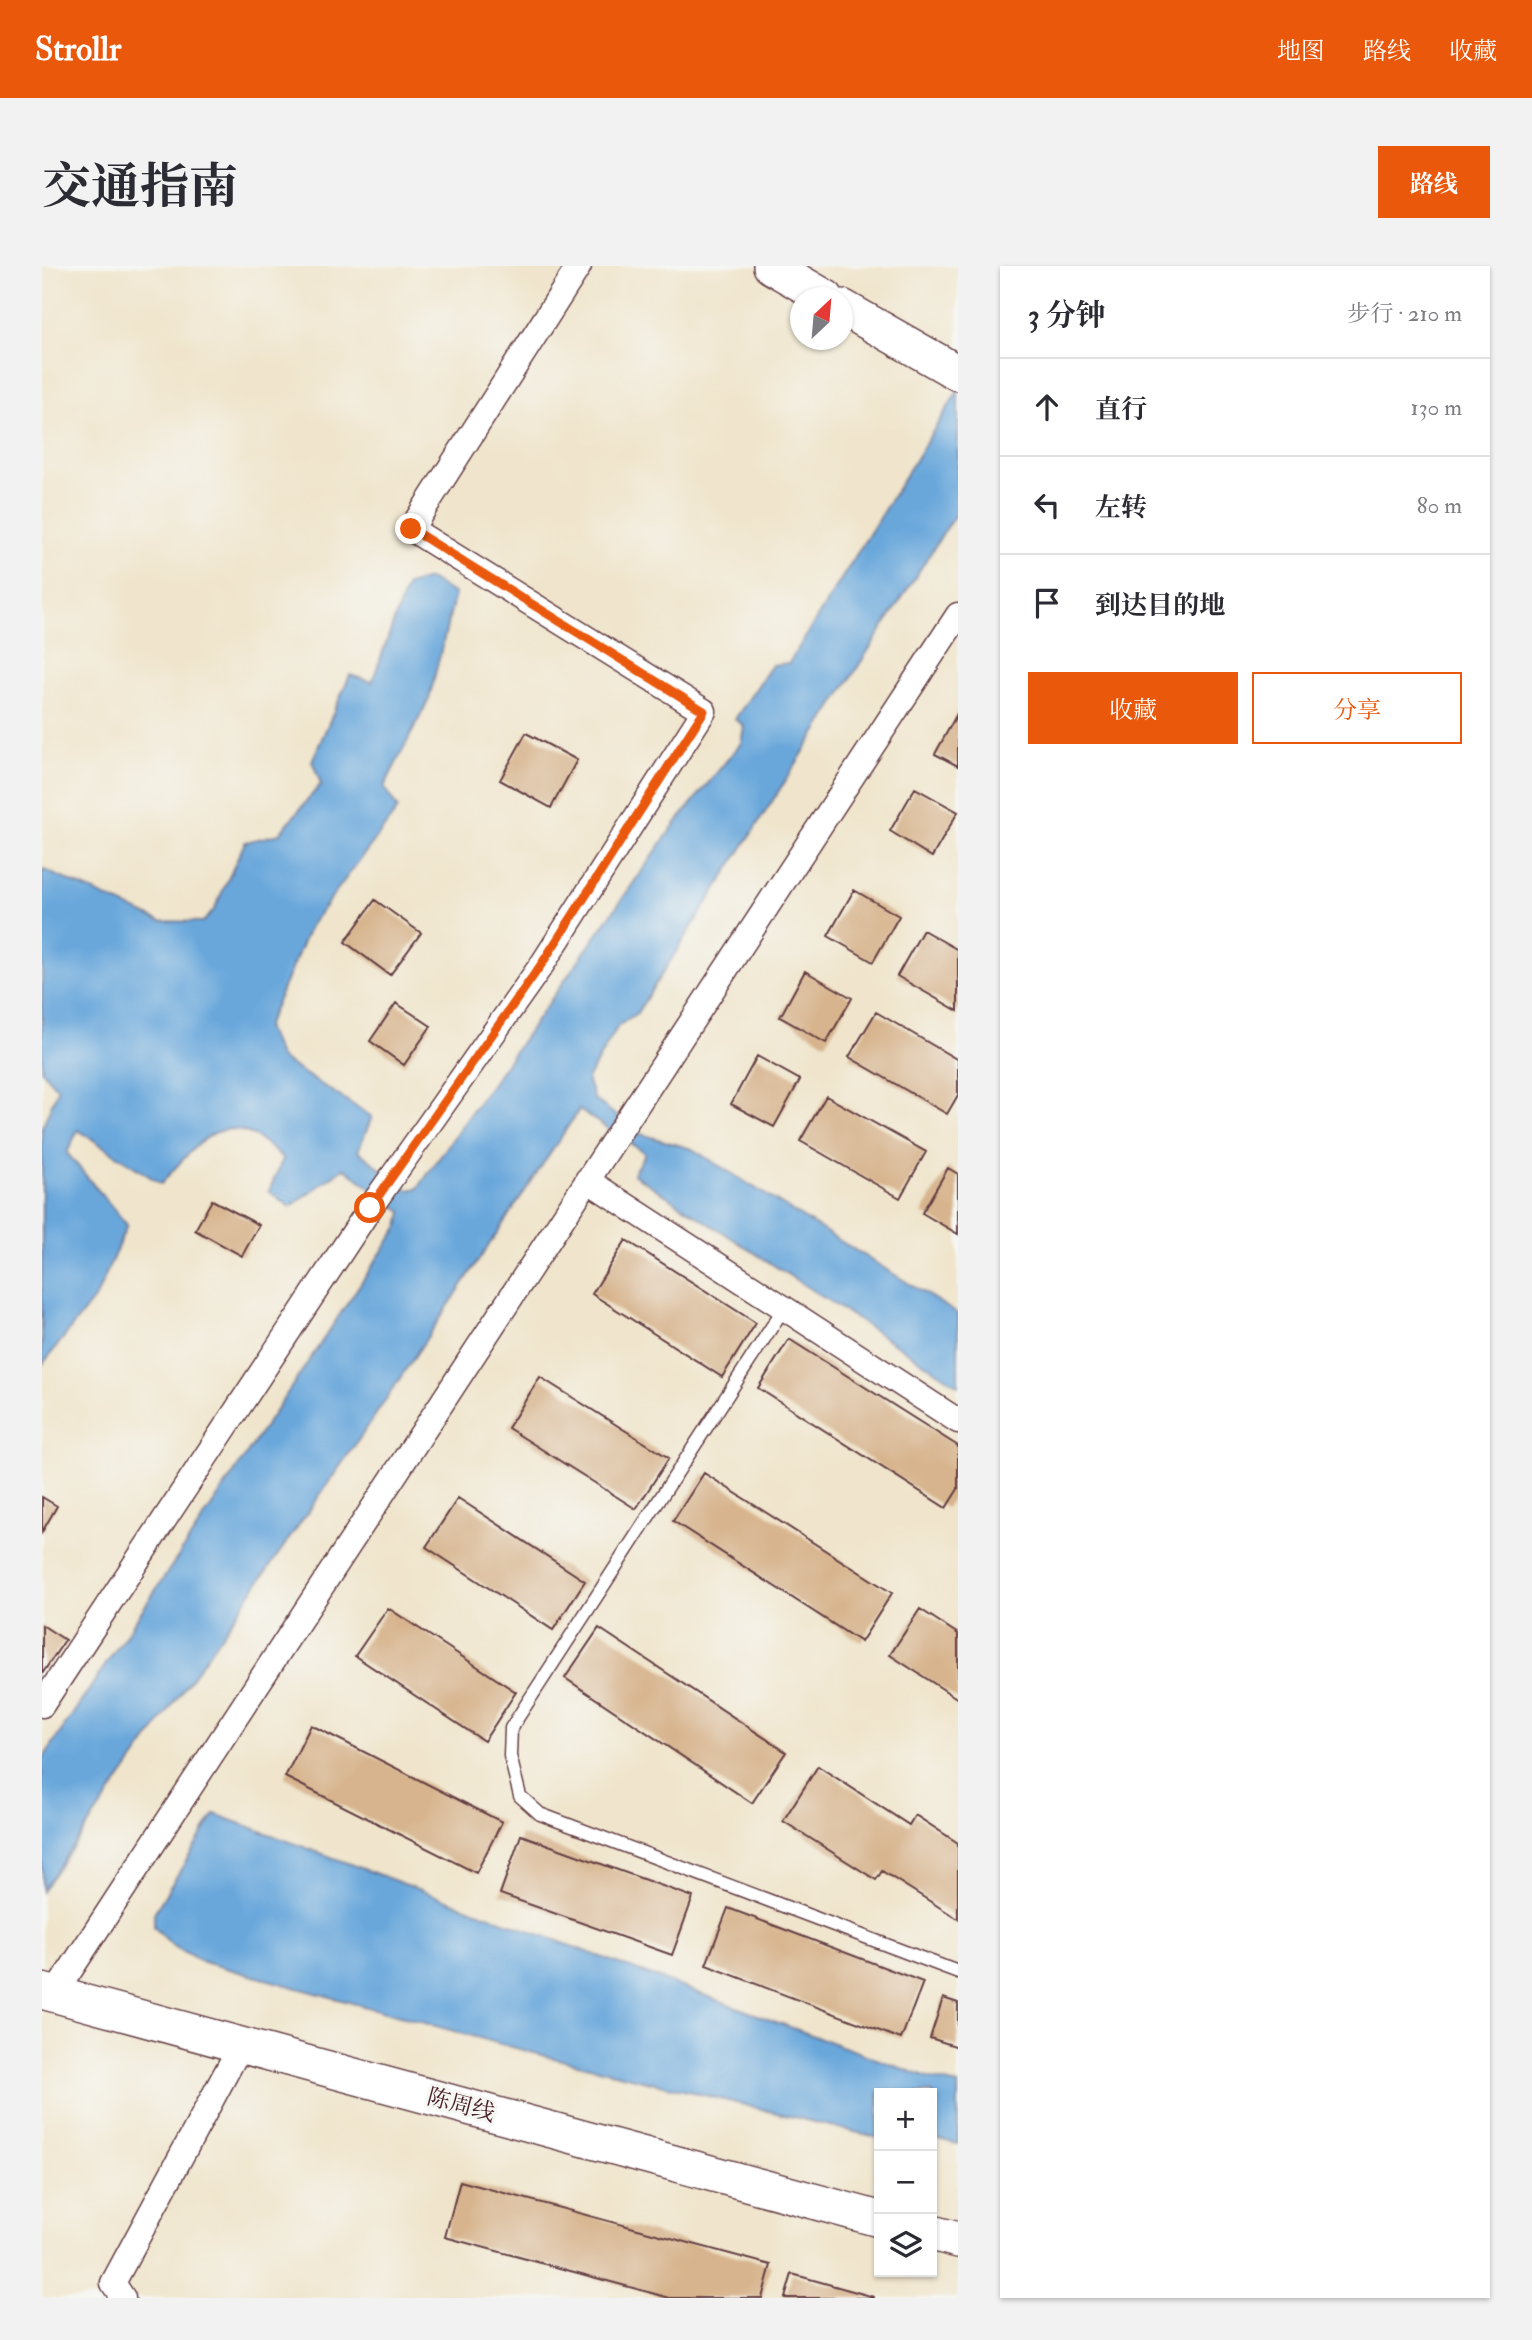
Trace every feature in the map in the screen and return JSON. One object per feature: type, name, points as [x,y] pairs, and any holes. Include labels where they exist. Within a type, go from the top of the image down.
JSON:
[{"type":"main road","points":[[771,266],[807,287]]},
{"type":"main road","points":[[853,313],[957,372]]},
{"type":"main road","name":"陈周线","points":[[48,1993],[874,2217]]},
{"type":"main road","points":[[937,2234],[958,2240]]},
{"type":"street","points":[[42,1705],[370,1208],[543,962],[704,711],[411,529],[579,266]]},
{"type":"street","points":[[48,1993],[958,615]]},
{"type":"street","points":[[587,1180],[958,1421]]},
{"type":"street","points":[[113,2293],[241,2045]]},
{"type":"lane","points":[[784,1308],[511,1728],[510,1756],[520,1796],[540,1814],[958,1972]]},
{"type":"water","points":[[958,391],[958,510],[637,1013],[618,1026],[587,1079],[594,1099],[641,1134],[692,1149],[958,1314],[958,1385],[633,1174],[645,1153],[579,1110],[364,1432],[42,1891],[42,1760],[399,1226],[402,1212],[344,1168],[290,1207],[269,1191],[283,1159],[246,1132],[230,1129],[216,1132],[190,1152],[161,1184],[78,1130],[67,1153],[127,1225],[97,1295],[42,1365],[42,1128],[58,1089],[42,1071],[42,869],[160,921],[203,922],[214,910],[245,842],[279,834],[321,784],[312,761],[350,675],[372,682],[407,585],[429,579],[455,594],[429,699],[384,787],[398,809],[310,926],[266,1027],[280,1058],[372,1117],[358,1151],[408,1190],[418,1188],[675,824],[741,743],[744,726],[735,719],[772,665],[789,663]]},
{"type":"water","points":[[215,1814],[928,2078],[958,2085],[958,2144],[937,2139],[937,2088],[874,2088],[874,2137],[537,2054],[203,1962],[173,1946],[154,1927],[154,1913]]},
{"type":"building","points":[[958,712],[958,766],[935,754]]},
{"type":"building","points":[[526,733],[577,760],[551,808],[500,780]]},
{"type":"building","points":[[915,788],[958,812],[932,857],[890,831]]},
{"type":"building","points":[[854,890],[899,916],[873,962],[828,936]]},
{"type":"building","points":[[375,900],[421,933],[390,975],[345,942]]},
{"type":"building","points":[[923,930],[958,950],[958,1011],[897,976]]},
{"type":"building","points":[[805,971],[852,998],[826,1043],[780,1017]]},
{"type":"building","points":[[396,1003],[431,1026],[404,1065],[370,1041]]},
{"type":"building","points":[[876,1012],[958,1060],[958,1095],[947,1114],[849,1057]]},
{"type":"building","points":[[757,1056],[800,1080],[774,1127],[731,1104]]},
{"type":"building","points":[[826,1096],[926,1152],[900,1198],[800,1141]]},
{"type":"building","points":[[948,1168],[958,1174],[958,1234],[922,1213]]},
{"type":"building","points":[[212,1200],[259,1225],[242,1256],[195,1230]]},
{"type":"building","points":[[626,1240],[756,1323],[722,1377],[592,1294]]},
{"type":"building","points":[[789,1339],[958,1446],[958,1489],[946,1508],[758,1388]]},
{"type":"building","points":[[540,1377],[669,1458],[636,1509],[508,1428]]},
{"type":"building","points":[[704,1473],[892,1593],[861,1642],[673,1521]]},
{"type":"building","points":[[42,1497],[57,1506],[42,1532]]},
{"type":"building","points":[[458,1498],[585,1581],[553,1630],[426,1547]]},
{"type":"building","points":[[388,1608],[516,1692],[484,1741],[355,1656]]},
{"type":"building","points":[[920,1609],[958,1634],[958,1699],[890,1655]]},
{"type":"building","points":[[42,1625],[65,1640],[42,1674]]},
{"type":"building","points":[[599,1628],[786,1752],[752,1803],[565,1678]]},
{"type":"building","points":[[311,1725],[502,1822],[476,1873],[285,1777]]},
{"type":"building","points":[[818,1766],[909,1825],[915,1815],[958,1843],[958,1919],[882,1871],[876,1880],[783,1821]]},
{"type":"building","points":[[521,1835],[693,1897],[672,1955],[500,1894]]},
{"type":"building","points":[[728,1908],[923,1982],[901,2039],[706,1965]]},
{"type":"building","points":[[943,1998],[958,2003],[958,2047],[930,2038]]},
{"type":"building","points":[[460,2181],[771,2265],[762,2298],[670,2298],[445,2237]]},
{"type":"building","points":[[792,2274],[874,2297],[874,2298],[785,2298]]},
{"type":"route","points":[[370,1208],[421,1140],[543,962],[664,778],[704,711],[411,529]]}]
